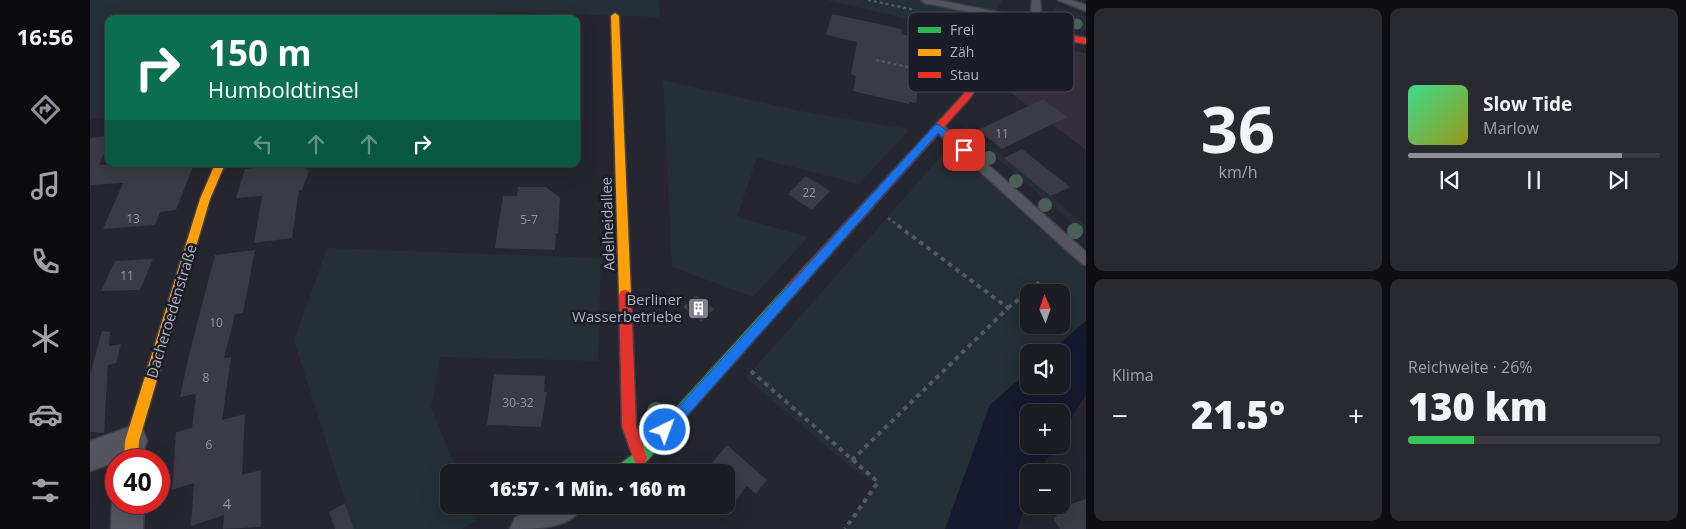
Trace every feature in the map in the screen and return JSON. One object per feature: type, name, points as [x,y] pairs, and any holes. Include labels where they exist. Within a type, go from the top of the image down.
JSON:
[{"type":"street","name":"Adelheidallee","points":[[615,16],[629,426],[640,458]]},
{"type":"street","points":[[632,464],[640,458],[734,356],[970,92]]},
{"type":"street","name":"Dacheroedenstraße","points":[[133,449],[205,199],[219,167]]},
{"type":"street","points":[[90,456],[105,454]]},
{"type":"street","points":[[127,529],[128,514]]},
{"type":"street","points":[[526,529],[552,514]]},
{"type":"lane","points":[[925,0],[984,12]]},
{"type":"lane","points":[[1062,0],[1086,8]]},
{"type":"lane","points":[[938,127],[1086,260]]},
{"type":"path","points":[[876,60],[908,67]]},
{"type":"path","points":[[868,206],[888,218],[1008,308]]},
{"type":"path","points":[[852,460],[1008,308],[1041,281]]},
{"type":"path","points":[[734,356],[878,482],[845,529]]},
{"type":"shaded area","points":[[90,0],[659,0],[660,17],[497,12],[496,15],[105,15],[105,117],[90,119]]},
{"type":"shaded area","points":[[826,0],[1002,0],[996,12],[908,12],[908,19]]},
{"type":"shaded area","points":[[1056,6],[1072,12],[1054,12]]},
{"type":"shaded area","points":[[1074,13],[1086,17],[1086,31],[1074,27]]},
{"type":"shaded area","points":[[1074,51],[1086,53],[1086,150],[1010,92],[1074,92]]},
{"type":"shaded area","points":[[663,80],[801,111],[910,129],[859,184],[757,158],[737,217],[808,237],[753,297],[672,267]]},
{"type":"shaded area","points":[[967,126],[1086,226],[1086,235],[972,136],[962,140],[958,136]]},
{"type":"shaded area","points":[[950,146],[1086,269],[1086,321],[1059,344],[1020,344],[1020,379],[990,405],[945,529],[845,529],[876,484],[854,470],[746,378]]},
{"type":"shaded area","points":[[327,248],[601,258],[598,361],[440,357],[431,408],[455,464],[440,464],[440,514],[475,514],[477,520],[462,529],[354,529],[294,341]]},
{"type":"water","points":[[1086,321],[1086,394],[1070,421],[1070,404],[1020,404],[1020,454],[1050,454],[1044,464],[1020,464],[1020,514],[1022,514],[1018,529],[945,529],[990,405],[1020,379],[1020,394],[1070,394],[1070,344],[1059,344]]},
{"type":"building","points":[[832,14],[902,29],[901,34],[908,36],[908,92],[917,92],[916,103],[909,102],[909,104],[853,91],[856,76],[851,74],[857,42],[826,35]]},
{"type":"building","points":[[1043,99],[1067,117],[1002,149],[978,130]]},
{"type":"building","points":[[105,136],[105,151],[99,165],[105,165],[105,167],[193,167],[176,210],[160,212],[155,225],[103,229],[123,183],[90,185],[90,138]]},
{"type":"building","points":[[1022,149],[1070,187],[1050,196],[1004,158]]},
{"type":"building","points":[[305,167],[309,171],[302,190],[299,190],[292,238],[254,243],[262,196],[236,198],[245,169]]},
{"type":"building","points":[[806,176],[830,191],[812,210],[788,194]]},
{"type":"building","points":[[518,187],[546,187],[560,198],[555,250],[495,248],[503,196],[517,196]]},
{"type":"building","points":[[255,250],[243,313],[235,314],[224,358],[231,357],[222,420],[245,414],[242,475],[261,470],[261,527],[223,529],[224,515],[191,526],[194,483],[172,490],[176,432],[192,428],[196,394],[180,397],[189,355],[215,255]]},
{"type":"building","points":[[153,259],[140,290],[101,291],[115,261]]},
{"type":"building","name":"Berliner Wasserbetriebe","points":[[696,295],[714,309],[701,322],[683,307]]},
{"type":"building","points":[[102,331],[110,332],[109,346],[121,344],[116,363],[108,365],[104,433],[90,432],[90,375]]},
{"type":"building","points":[[494,374],[545,376],[544,392],[547,392],[541,427],[487,425]]},
{"type":"building","points":[[727,445],[767,480],[756,494],[747,486],[735,501],[735,464],[711,464]]},
{"type":"building","points":[[1086,499],[1086,529],[1060,529],[1053,518],[1057,516],[1056,514],[1070,514],[1070,504]]},
{"type":"building","points":[[345,503],[354,529],[335,529],[329,512]]},
{"type":"traffic: fast","points":[[632,464],[640,458],[792,289]]},
{"type":"traffic: slow","points":[[615,16],[625,295]]},
{"type":"traffic: slow","points":[[132,449],[132,441],[205,199],[219,167]]},
{"type":"traffic: jam","points":[[1074,39],[1086,41]]},
{"type":"traffic: jam","points":[[792,289],[970,92]]},
{"type":"traffic: jam","points":[[625,295],[629,426],[640,458]]},
{"type":"place","name":"Berliner Wasserbetriebe","points":[[698,308]]},
{"type":"route","points":[[665,430],[727,364],[938,127],[964,150]]}]
